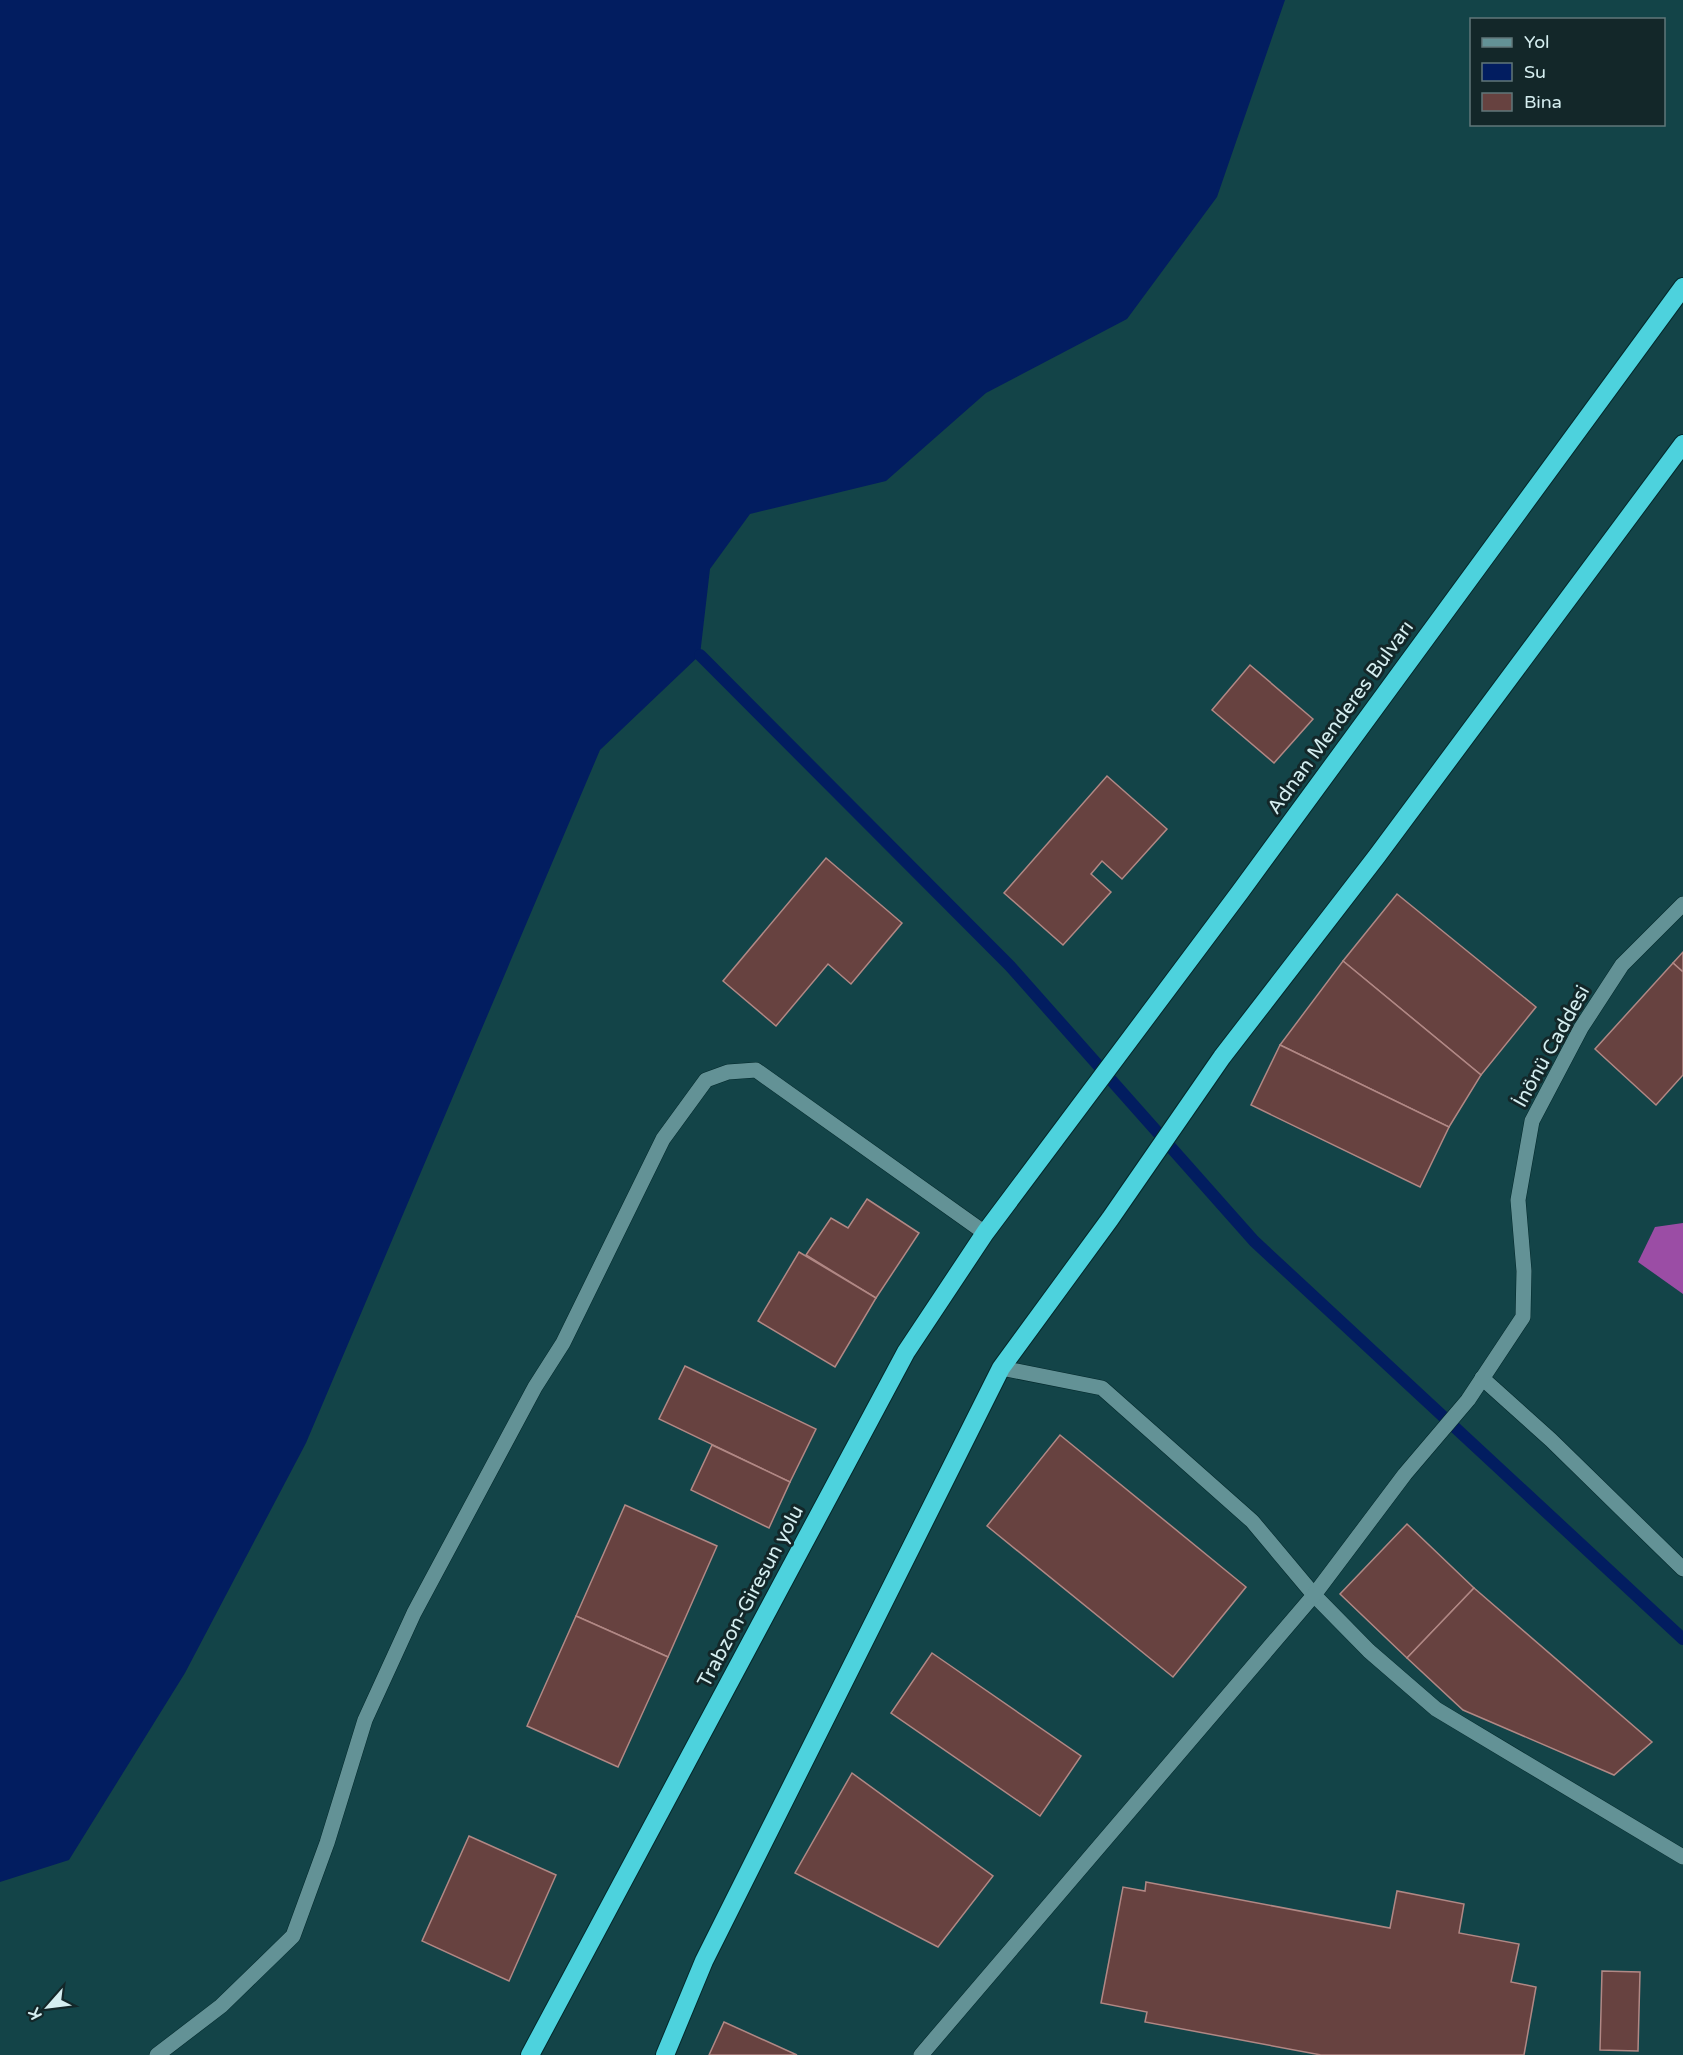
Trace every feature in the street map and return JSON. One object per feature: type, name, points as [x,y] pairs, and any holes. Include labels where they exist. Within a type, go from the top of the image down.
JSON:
[{"type":"highway","name":"Adnan Menderes Bulvarı","points":[[1030,1172],[1240,892],[1683,287]]},
{"type":"highway","points":[[665,2055],[704,1961],[1001,1368],[1110,1219],[1222,1057],[1377,856],[1683,444]]},
{"type":"highway","name":"Trabzon-Giresun yolu","points":[[530,2055],[906,1352],[985,1233],[1030,1172]]},
{"type":"street","name":"İnönü Caddesi","points":[[921,2055],[1314,1594],[1405,1474],[1468,1400],[1523,1317],[1524,1271],[1518,1200],[1533,1121],[1581,1028],[1622,965],[1683,904]]},
{"type":"street","points":[[157,2055],[221,2006],[293,1936],[327,1843],[365,1720],[414,1613],[536,1387],[563,1343],[663,1139],[706,1080],[728,1072],[756,1070],[985,1233]]},
{"type":"street","points":[[1001,1368],[1102,1388],[1252,1521],[1314,1594],[1370,1651],[1436,1709],[1683,1857]]},
{"type":"street","points":[[1482,1378],[1559,1447],[1683,1569]]},
{"type":"shaded area","points":[[1683,1223],[1683,1294],[1638,1262],[1655,1227]]},
{"type":"water","points":[[0,0],[1285,0],[1217,197],[1127,319],[986,393],[886,481],[750,514],[710,569],[700,655],[600,750],[306,1443],[185,1673],[69,1860],[0,1882]]},
{"type":"building","points":[[1250,665],[1313,719],[1274,763],[1212,710]]},
{"type":"building","points":[[1107,776],[1167,829],[1122,879],[1102,861],[1091,874],[1111,892],[1063,945],[1004,893]]},
{"type":"building","points":[[826,858],[902,923],[851,984],[828,964],[776,1026],[723,981]]},
{"type":"building","points":[[1397,894],[1536,1007],[1481,1075],[1343,961]]},
{"type":"building","points":[[1683,952],[1683,972],[1673,963]]},
{"type":"building","points":[[1343,961],[1481,1075],[1449,1127],[1280,1045]]},
{"type":"building","points":[[1673,963],[1683,972],[1683,1075],[1656,1105],[1595,1049]]},
{"type":"building","points":[[1280,1045],[1449,1127],[1420,1187],[1251,1105]]},
{"type":"building","points":[[867,1199],[919,1233],[876,1298],[806,1255],[831,1218],[848,1228]]},
{"type":"building","points":[[799,1252],[876,1298],[835,1367],[758,1321]]},
{"type":"building","points":[[685,1366],[816,1429],[790,1482],[659,1419]]},
{"type":"building","points":[[1060,1435],[1246,1587],[1173,1677],[987,1526]]},
{"type":"building","points":[[712,1445],[790,1482],[769,1528],[691,1490]]},
{"type":"building","points":[[625,1505],[717,1546],[668,1657],[576,1616]]},
{"type":"building","points":[[1407,1524],[1474,1588],[1407,1658],[1340,1594]]},
{"type":"building","points":[[1474,1588],[1652,1742],[1614,1775],[1463,1710],[1407,1658]]},
{"type":"building","points":[[576,1616],[668,1657],[618,1767],[527,1726]]},
{"type":"building","points":[[932,1653],[1081,1756],[1040,1816],[891,1713]]},
{"type":"building","points":[[852,1773],[993,1876],[938,1947],[795,1873]]},
{"type":"building","points":[[469,1836],[556,1875],[509,1981],[422,1941]]},
{"type":"building","points":[[1146,1882],[1390,1928],[1397,1891],[1464,1904],[1459,1933],[1519,1944],[1511,1982],[1536,1987],[1524,2055],[1321,2055],[1145,2022],[1147,2012],[1101,2003],[1123,1887],[1145,1891]]},
{"type":"building","points":[[1602,1971],[1640,1972],[1638,2051],[1600,2050]]},
{"type":"building","points":[[724,2022],[797,2055],[709,2055]]},
{"type":"waterway","points":[[700,655],[1010,966],[1254,1241],[1683,1639]]}]
